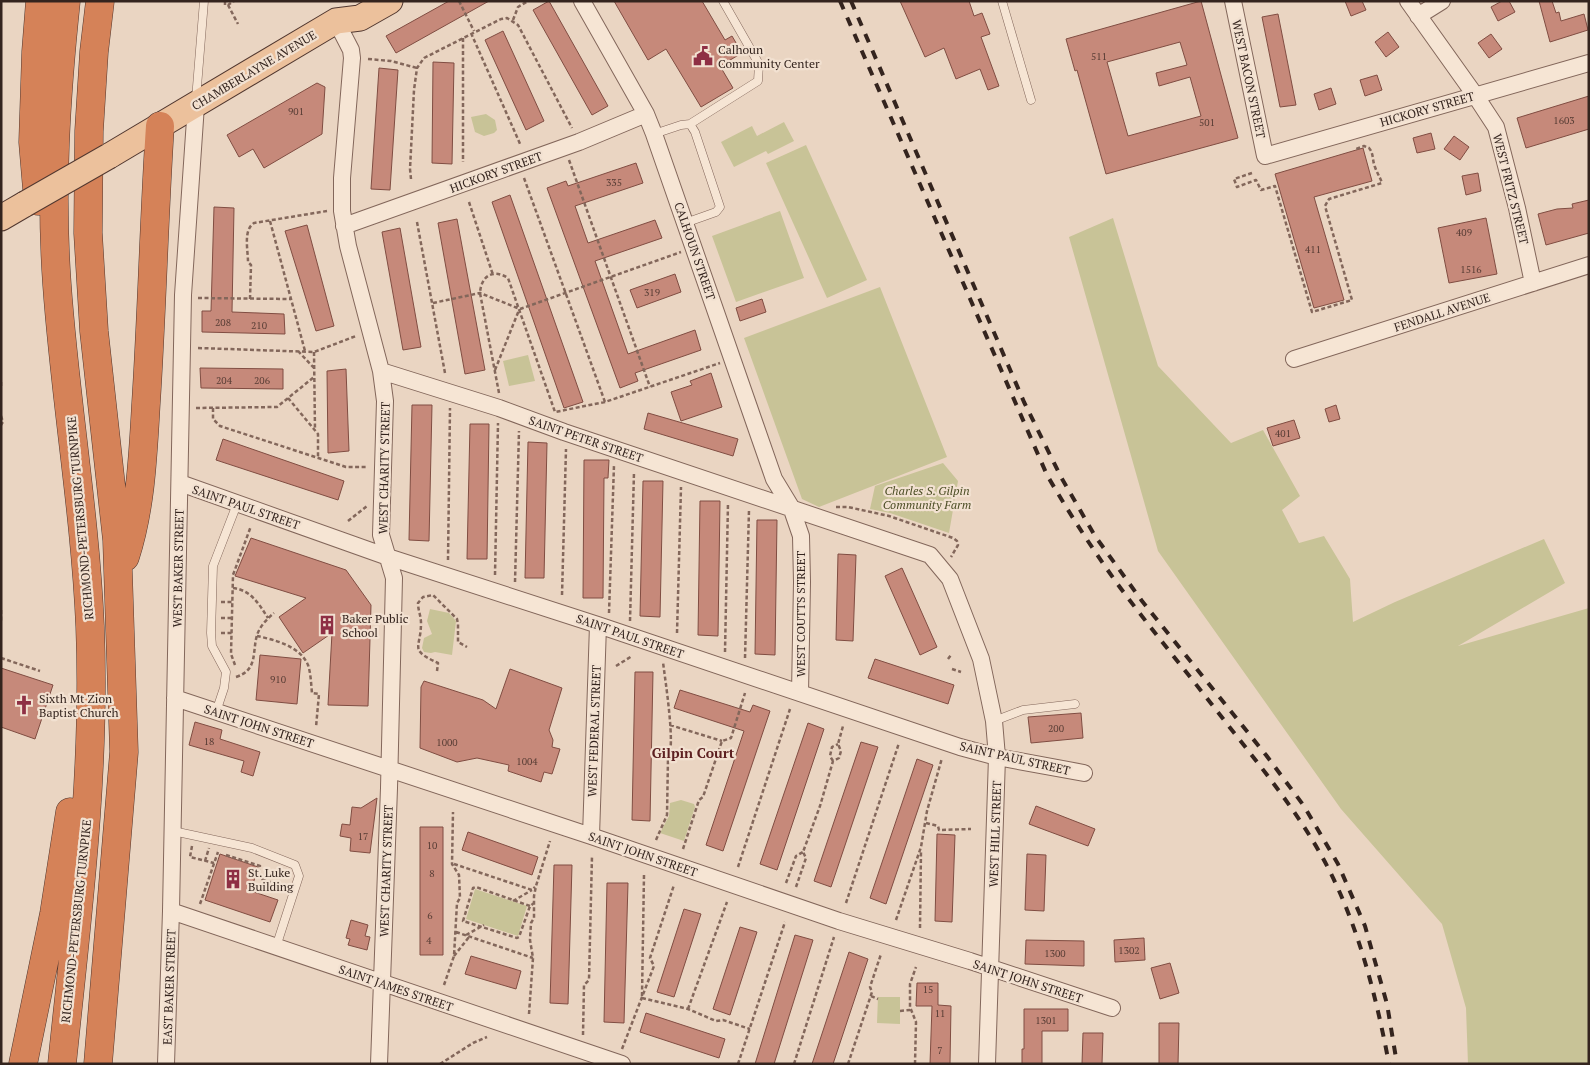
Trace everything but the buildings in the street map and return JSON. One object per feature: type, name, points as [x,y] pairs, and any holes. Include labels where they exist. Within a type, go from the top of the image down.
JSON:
[{"type":"highway","points":[[40,1],[33,142],[40,260],[64,364]]},
{"type":"highway","name":"RICHMOND-PETERSBURG TURNPIKE","points":[[62,1064],[87,807],[92,697],[86,568],[57,284],[54,192],[57,101],[66,1]]},
{"type":"highway","points":[[98,1064],[124,752],[119,575],[107,438],[94,331],[88,233],[89,131],[94,52],[100,1]]},
{"type":"highway","points":[[119,575],[132,534],[143,454],[160,126]]},
{"type":"highway","points":[[23,1064],[52,923],[73,790],[92,697]]},
{"type":"main road","name":"CHAMBERLAYNE AVENUE","points":[[1,218],[196,105],[342,11],[360,18],[390,1]]},
{"type":"street","name":"CALHOUN STREET","points":[[582,1],[646,114],[774,479],[791,508]]},
{"type":"street","name":"WEST BACON STREET","points":[[1233,1],[1265,156]]},
{"type":"street","name":"WEST FRITZ STREET","points":[[1408,1],[1496,127],[1517,208],[1533,283]]},
{"type":"street","points":[[1418,16],[1442,1]]},
{"type":"street","name":"WEST CHARITY STREET","points":[[342,11],[352,58],[341,195],[344,226],[381,370],[385,401],[381,535],[394,578],[390,769],[379,1064]]},
{"type":"street","name":"HICKORY STREET","points":[[1265,156],[1589,63]]},
{"type":"street","name":"WEST BAKER STREET","points":[[171,911],[183,295],[196,105]]},
{"type":"street","name":"HICKORY STREET","points":[[344,226],[555,150],[646,114]]},
{"type":"street","name":"FENDALL AVENUE","points":[[1294,359],[1589,265]]},
{"type":"street","name":"SAINT PETER STREET","points":[[381,370],[499,408],[573,436],[791,508]]},
{"type":"street","name":"SAINT PAUL STREET","points":[[180,484],[388,557],[603,619],[629,637],[960,746],[997,757],[1084,773]]},
{"type":"street","name":"WEST COUTTS STREET","points":[[791,508],[801,536],[800,693]]},
{"type":"street","name":"WEST HILL STREET","points":[[791,508],[930,555],[950,579],[981,659],[994,721],[997,757],[987,1064]]},
{"type":"street","name":"WEST FEDERAL STREET","points":[[591,836],[603,619]]},
{"type":"street","name":"SAINT JOHN STREET","points":[[176,698],[591,836],[821,915],[1112,1008]]},
{"type":"street","name":"SAINT JAMES STREET","points":[[171,911],[619,1063]]},
{"type":"street","name":"EAST BAKER STREET","points":[[166,1064],[171,911]]},
{"type":"lane","points":[[196,105],[204,1]]},
{"type":"lane","points":[[654,134],[690,124],[758,81],[759,64],[723,1]]},
{"type":"lane","points":[[1002,1],[1031,100]]},
{"type":"lane","points":[[685,222],[716,212],[720,207],[695,132],[690,124]]},
{"type":"lane","points":[[216,712],[224,688],[226,672],[212,646],[213,566],[238,504]]},
{"type":"lane","points":[[994,721],[1022,710],[1075,704]]},
{"type":"lane","points":[[173,830],[252,848],[295,865],[299,876],[276,947]]},
{"type":"path","points":[[225,1],[225,5],[228,5],[238,24]]},
{"type":"path","points":[[228,5],[234,1]]},
{"type":"path","points":[[459,1],[520,143]]},
{"type":"path","points":[[513,20],[518,7],[528,1]]},
{"type":"path","points":[[411,179],[414,90],[417,68],[424,58],[501,19],[513,20],[518,25],[570,123]]},
{"type":"path","points":[[463,38],[463,162]]},
{"type":"path","points":[[368,59],[391,61],[417,68]]},
{"type":"path","points":[[1252,173],[1234,179],[1237,187],[1256,180],[1261,190],[1275,186],[1312,312],[1352,300],[1325,206],[1329,199],[1382,183],[1380,175],[1374,166],[1373,153],[1364,146],[1356,150]]},
{"type":"path","points":[[572,167],[650,387]]},
{"type":"path","points":[[526,182],[604,402]]},
{"type":"path","points":[[469,202],[493,274]]},
{"type":"path","points":[[250,299],[251,265],[248,262],[248,232],[250,226],[254,223],[327,211]]},
{"type":"path","points":[[270,221],[305,351]]},
{"type":"path","points":[[417,222],[445,373]]},
{"type":"path","points":[[433,303],[480,293],[520,309],[682,251]]},
{"type":"path","points":[[499,394],[480,293],[481,284],[485,278],[493,274],[502,274],[508,278],[555,412],[604,402],[732,359]]},
{"type":"path","points":[[195,298],[291,299]]},
{"type":"path","points":[[495,370],[520,309]]},
{"type":"path","points":[[194,348],[314,352],[358,335]]},
{"type":"path","points":[[298,351],[314,368]]},
{"type":"path","points":[[314,352],[315,430]]},
{"type":"path","points":[[193,408],[278,407],[314,377]]},
{"type":"path","points":[[1,382],[1,388]]},
{"type":"path","points":[[288,398],[318,434],[318,458]]},
{"type":"path","points":[[448,560],[450,407]]},
{"type":"path","points":[[213,408],[213,420],[220,426],[346,467],[367,466]]},
{"type":"path","points":[[1,416],[3,422],[1,425]]},
{"type":"path","points":[[494,576],[498,423]]},
{"type":"path","points":[[515,582],[519,430]]},
{"type":"path","points":[[562,595],[566,446]]},
{"type":"path","points":[[603,619],[615,461]]},
{"type":"path","points":[[629,637],[634,468]]},
{"type":"path","points":[[677,634],[681,483]]},
{"type":"path","points":[[725,652],[728,499]]},
{"type":"path","points":[[348,521],[367,506]]},
{"type":"path","points":[[745,658],[749,506]]},
{"type":"path","points":[[831,507],[843,506],[889,516],[953,538],[957,541],[958,545],[948,561]]},
{"type":"path","points":[[251,526],[233,575],[232,654],[236,678],[244,675],[251,665],[257,636],[268,618],[274,613]]},
{"type":"path","points":[[233,588],[246,591],[256,600],[268,618]]},
{"type":"path","points":[[437,671],[438,662],[423,655],[418,650],[417,645],[421,620],[418,603],[423,597],[433,595],[454,615],[458,624],[458,642],[467,646]]},
{"type":"path","points":[[219,602],[232,602]]},
{"type":"path","points":[[1,610],[1,621]]},
{"type":"path","points":[[218,618],[232,618]]},
{"type":"path","points":[[218,633],[232,633]]},
{"type":"path","points":[[257,636],[286,644],[307,663],[312,694],[319,694],[316,727]]},
{"type":"path","points":[[656,840],[666,815],[668,758],[672,754],[661,646]]},
{"type":"path","points":[[616,666],[632,656]]},
{"type":"path","points":[[948,659],[951,656]]},
{"type":"path","points":[[1,658],[40,671]]},
{"type":"path","points":[[952,670],[961,672]]},
{"type":"path","points":[[670,725],[722,741],[731,738],[745,694]]},
{"type":"path","points":[[738,867],[790,709]]},
{"type":"path","points":[[833,761],[839,758],[841,751],[838,744],[843,726]]},
{"type":"path","points":[[683,849],[699,800],[702,797],[722,741]]},
{"type":"path","points":[[846,903],[899,743]]},
{"type":"path","points":[[786,883],[796,856],[803,852],[820,806],[833,761],[830,756],[832,747],[838,744]]},
{"type":"path","points":[[920,928],[921,846],[927,811],[942,758]]},
{"type":"path","points":[[444,985],[454,956],[457,903],[460,898],[459,876],[452,864],[453,812]]},
{"type":"path","points":[[925,822],[938,826],[939,830],[971,829]]},
{"type":"path","points":[[528,1014],[533,958],[530,940],[531,923],[534,918],[536,886],[550,841]]},
{"type":"path","points":[[192,846],[190,857],[214,863]]},
{"type":"path","points":[[205,861],[209,846]]},
{"type":"path","points":[[896,920],[921,846]]},
{"type":"path","points":[[200,904],[218,852],[260,866],[256,877],[284,886],[281,894]]},
{"type":"path","points":[[796,887],[806,858],[803,852]]},
{"type":"path","points":[[583,1051],[584,984],[589,980],[592,856]]},
{"type":"path","points":[[452,864],[532,890]]},
{"type":"path","points":[[642,998],[644,875]]},
{"type":"path","points":[[619,1063],[654,966],[650,958],[674,885]]},
{"type":"path","points":[[514,901],[536,886]]},
{"type":"path","points":[[464,921],[473,888],[476,887],[530,906]]},
{"type":"path","points":[[688,1009],[727,902]]},
{"type":"path","points":[[456,921],[483,926],[517,938],[530,906],[534,903]]},
{"type":"path","points":[[738,1064],[785,922]]},
{"type":"path","points":[[465,935],[483,926]]},
{"type":"path","points":[[456,932],[533,958]]},
{"type":"path","points":[[454,956],[470,937]]},
{"type":"path","points":[[794,1064],[834,937]]},
{"type":"path","points":[[848,1064],[871,996],[870,988],[881,954]]},
{"type":"path","points":[[916,966],[910,984],[910,1010],[916,1022],[916,1064]]},
{"type":"path","points":[[871,996],[878,999]]},
{"type":"path","points":[[642,998],[688,1009],[716,1021],[723,1020],[750,1028]]},
{"type":"path","points":[[900,1011],[910,1010]]},
{"type":"path","points":[[440,1064],[473,1043],[487,1037]]},
{"type":"green space","points":[[486,114],[495,120],[497,130],[484,136],[475,132],[471,117]]},
{"type":"green space","points":[[784,122],[794,141],[768,154],[766,151],[734,167],[721,142],[752,126],[757,136]]},
{"type":"green space","points":[[806,145],[867,280],[827,298],[766,163]]},
{"type":"green space","points":[[780,211],[804,278],[736,302],[712,236]]},
{"type":"green space","points":[[1113,218],[1158,366],[1231,443],[1263,430],[1300,496],[1282,510],[1299,543],[1324,536],[1350,579],[1353,622],[1395,602],[1544,539],[1565,583],[1458,646],[1589,608],[1589,1064],[1468,1064],[1466,1008],[1442,924],[1341,809],[1158,551],[1069,237]]},
{"type":"green space","points":[[880,287],[947,457],[819,507],[802,499],[744,338]]},
{"type":"green space","points":[[528,355],[535,381],[509,386],[503,361]]},
{"type":"green space","name":"Charles S. Gilpin Community Farm","points":[[943,463],[958,481],[949,533],[890,513],[870,509],[875,486]]},
{"type":"green space","points":[[430,609],[449,613],[456,621],[452,655],[424,652],[422,648],[424,638],[432,634],[427,621]]},
{"type":"green space","points":[[681,800],[694,804],[695,807],[684,841],[660,833],[669,816],[670,803]]},
{"type":"green space","points":[[475,889],[527,906],[518,936],[466,919]]},
{"type":"green space","points":[[878,997],[900,997],[900,1024],[877,1023]]},
{"type":"railway","points":[[840,1],[1047,475],[1119,586],[1274,785],[1314,842],[1325,862],[1347,910],[1365,960],[1389,1064]]},
{"type":"railway","points":[[851,1],[1024,402],[1061,477],[1095,536],[1142,601],[1266,755],[1304,806],[1338,864],[1365,926],[1387,1004],[1397,1064]]},
{"type":"place","name":"Calhoun Community Center","points":[[703,56]]},
{"type":"place","name":"Baker Public School","points":[[327,625]]},
{"type":"place","name":"Sixth Mt Zion Baptist Church","points":[[24,705]]},
{"type":"place","name":"St. Luke Building","points":[[233,879]]},
{"type":"district","name":"Gilpin Court","points":[[693,752]]}]
